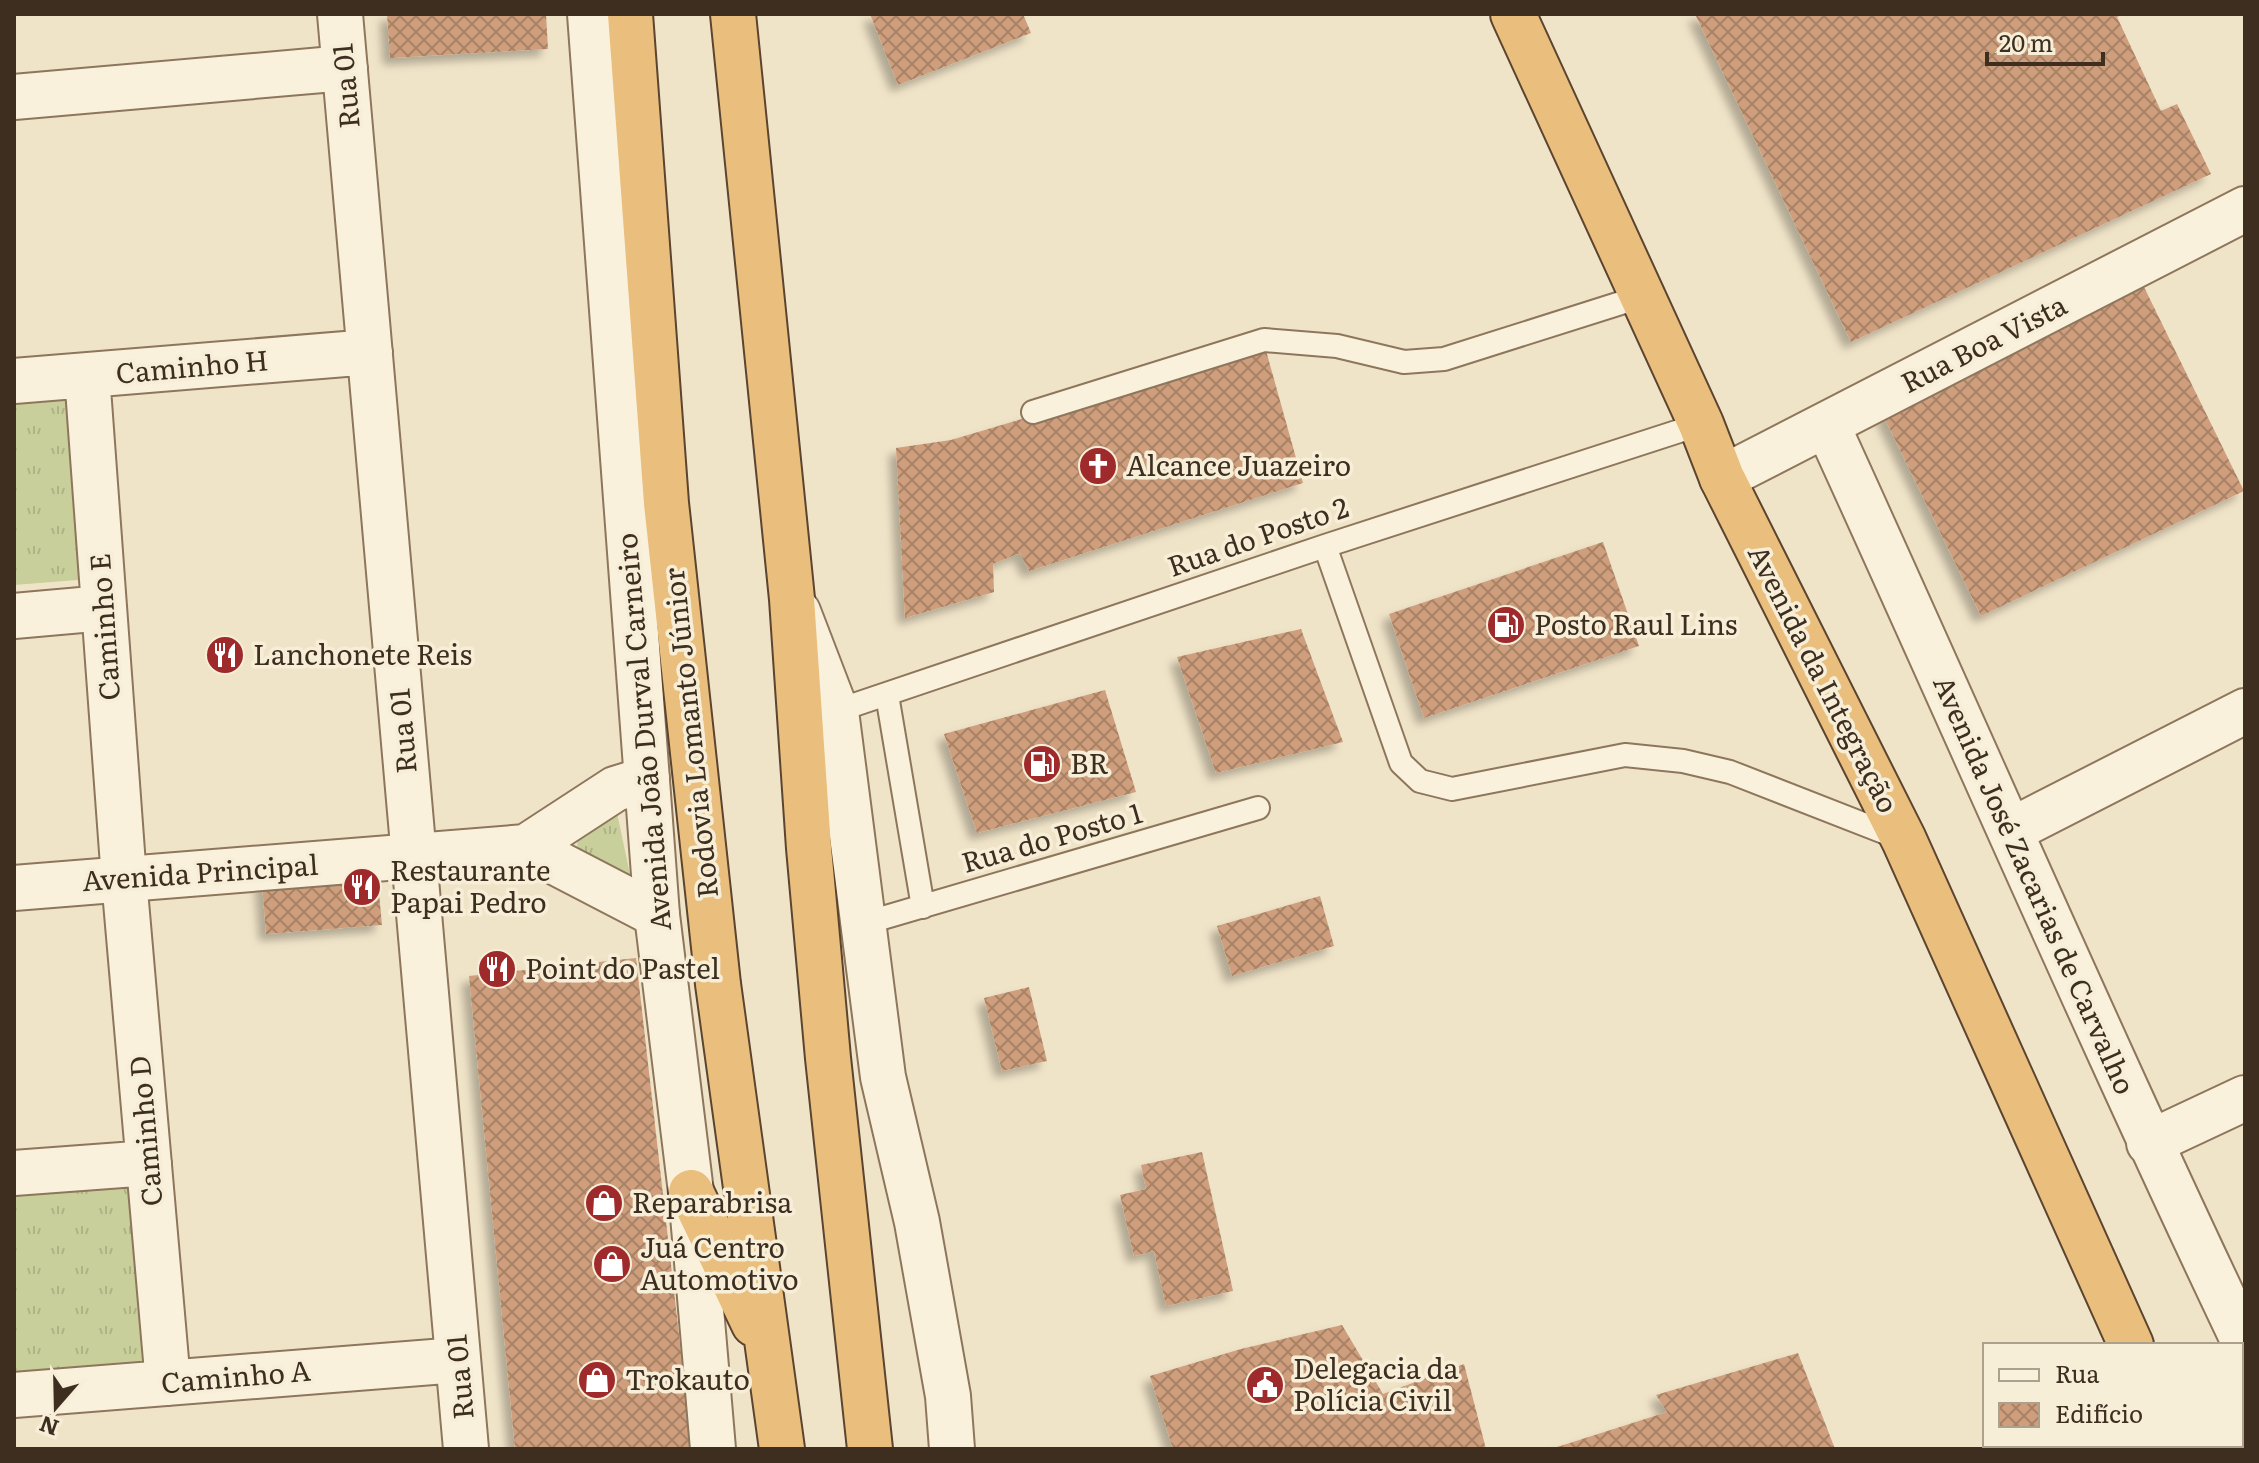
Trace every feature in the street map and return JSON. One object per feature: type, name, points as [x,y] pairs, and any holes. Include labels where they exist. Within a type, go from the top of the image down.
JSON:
[{"type":"highway","name":"Rodovia Lomanto Júnior","points":[[630,14],[667,519],[718,984],[782,1449]]},
{"type":"highway","points":[[733,14],[792,599],[809,848],[870,1449]]},
{"type":"highway","name":"Avenida da Integração","points":[[1513,14],[1701,424],[1722,478],[1904,840],[2130,1343]]},
{"type":"highway","points":[[691,1192],[772,1362]]},
{"type":"street","name":"Rua 01","points":[[340,14],[466,1449]]},
{"type":"street","name":"Avenida João Durval Carneiro","points":[[590,14],[657,915],[691,1192],[713,1449]]},
{"type":"street","points":[[14,97],[345,68]]},
{"type":"street","name":"Rua Boa Vista","points":[[1722,478],[2245,209]]},
{"type":"street","name":"Caminho H","points":[[14,381],[370,352]]},
{"type":"street","name":"Caminho E","points":[[87,375],[124,879]]},
{"type":"street","name":"Avenida José Zacarias de Carvalho","points":[[1827,425],[2012,830],[2149,1143],[2245,1344]]},
{"type":"street","points":[[792,599],[836,711],[883,1077],[917,1222],[948,1396],[952,1449]]},
{"type":"street","points":[[14,616],[104,608]]},
{"type":"street","points":[[2012,830],[2245,711]]},
{"type":"street","points":[[647,779],[615,789],[526,847],[657,915]]},
{"type":"street","name":"Avenida Principal","points":[[14,888],[526,847]]},
{"type":"street","name":"Caminho D","points":[[124,879],[168,1383]]},
{"type":"street","points":[[2149,1143],[2245,1098]]},
{"type":"street","points":[[14,1173],[149,1163]]},
{"type":"street","name":"Caminho A","points":[[14,1395],[458,1360]]},
{"type":"lane","points":[[1033,412],[1264,340],[1337,346],[1404,362],[1444,359],[1643,296]]},
{"type":"lane","name":"Rua do Posto 2","points":[[836,711],[1325,546],[1701,424]]},
{"type":"lane","points":[[1325,546],[1401,763],[1420,781],[1452,789],[1625,755],[1668,760],[1730,772],[1904,840]]},
{"type":"lane","points":[[887,695],[923,907]]},
{"type":"lane","name":"Rua do Posto 1","points":[[862,924],[892,912],[923,907],[1258,808]]},
{"type":"green space","points":[[72,386],[90,579],[14,585],[14,390]]},
{"type":"green space","points":[[616,808],[631,879],[582,857],[577,845],[580,830]]},
{"type":"green space","points":[[137,1169],[153,1372],[14,1383],[14,1178]]},
{"type":"building","points":[[387,14],[546,14],[548,49],[390,58]]},
{"type":"building","points":[[870,14],[1023,14],[1031,33],[898,85]]},
{"type":"building","points":[[1695,14],[2124,14],[2117,17],[2161,111],[2177,104],[2211,174],[1851,342]]},
{"type":"building","points":[[2144,287],[2244,491],[1981,616],[1882,413]]},
{"type":"building","name":"Alcance Juazeiro","points":[[1265,347],[1303,483],[1029,571],[1020,553],[993,564],[994,592],[905,618],[896,448],[951,440]]},
{"type":"building","points":[[1603,542],[1639,646],[1424,718],[1389,614]]},
{"type":"building","points":[[1301,629],[1343,742],[1216,773],[1177,657]]},
{"type":"building","points":[[1105,690],[1136,792],[977,833],[944,734]]},
{"type":"building","points":[[376,861],[382,925],[266,934],[261,870]]},
{"type":"building","points":[[1320,896],[1334,946],[1232,976],[1217,926]]},
{"type":"building","points":[[636,958],[692,1449],[515,1449],[469,976]]},
{"type":"building","points":[[1029,987],[1047,1061],[1002,1071],[984,998]]},
{"type":"building","points":[[1202,1152],[1233,1291],[1166,1306],[1154,1251],[1134,1256],[1120,1195],[1146,1189],[1141,1165]]},
{"type":"building","name":"Delegacia da Polícia Civil","points":[[1342,1325],[1383,1394],[1464,1364],[1486,1449],[1173,1449],[1150,1376],[1241,1349]]},
{"type":"building","points":[[1798,1353],[1835,1449],[1551,1449],[1667,1412],[1656,1395]]},
{"type":"place","name":"Alcance Juazeiro","points":[[1098,466]]},
{"type":"place","name":"Posto Raul Lins","points":[[1506,625]]},
{"type":"place","name":"Lanchonete Reis","points":[[225,655]]},
{"type":"place","name":"BR","points":[[1042,764]]},
{"type":"place","name":"Restaurante Papai Pedro","points":[[362,887]]},
{"type":"place","name":"Point do Pastel","points":[[497,969]]},
{"type":"place","name":"Reparabrisa","points":[[604,1203]]},
{"type":"place","name":"Juá Centro Automotivo","points":[[612,1264]]},
{"type":"place","name":"Trokauto","points":[[597,1380]]},
{"type":"place","name":"Delegacia da Polícia Civil","points":[[1265,1385]]}]
